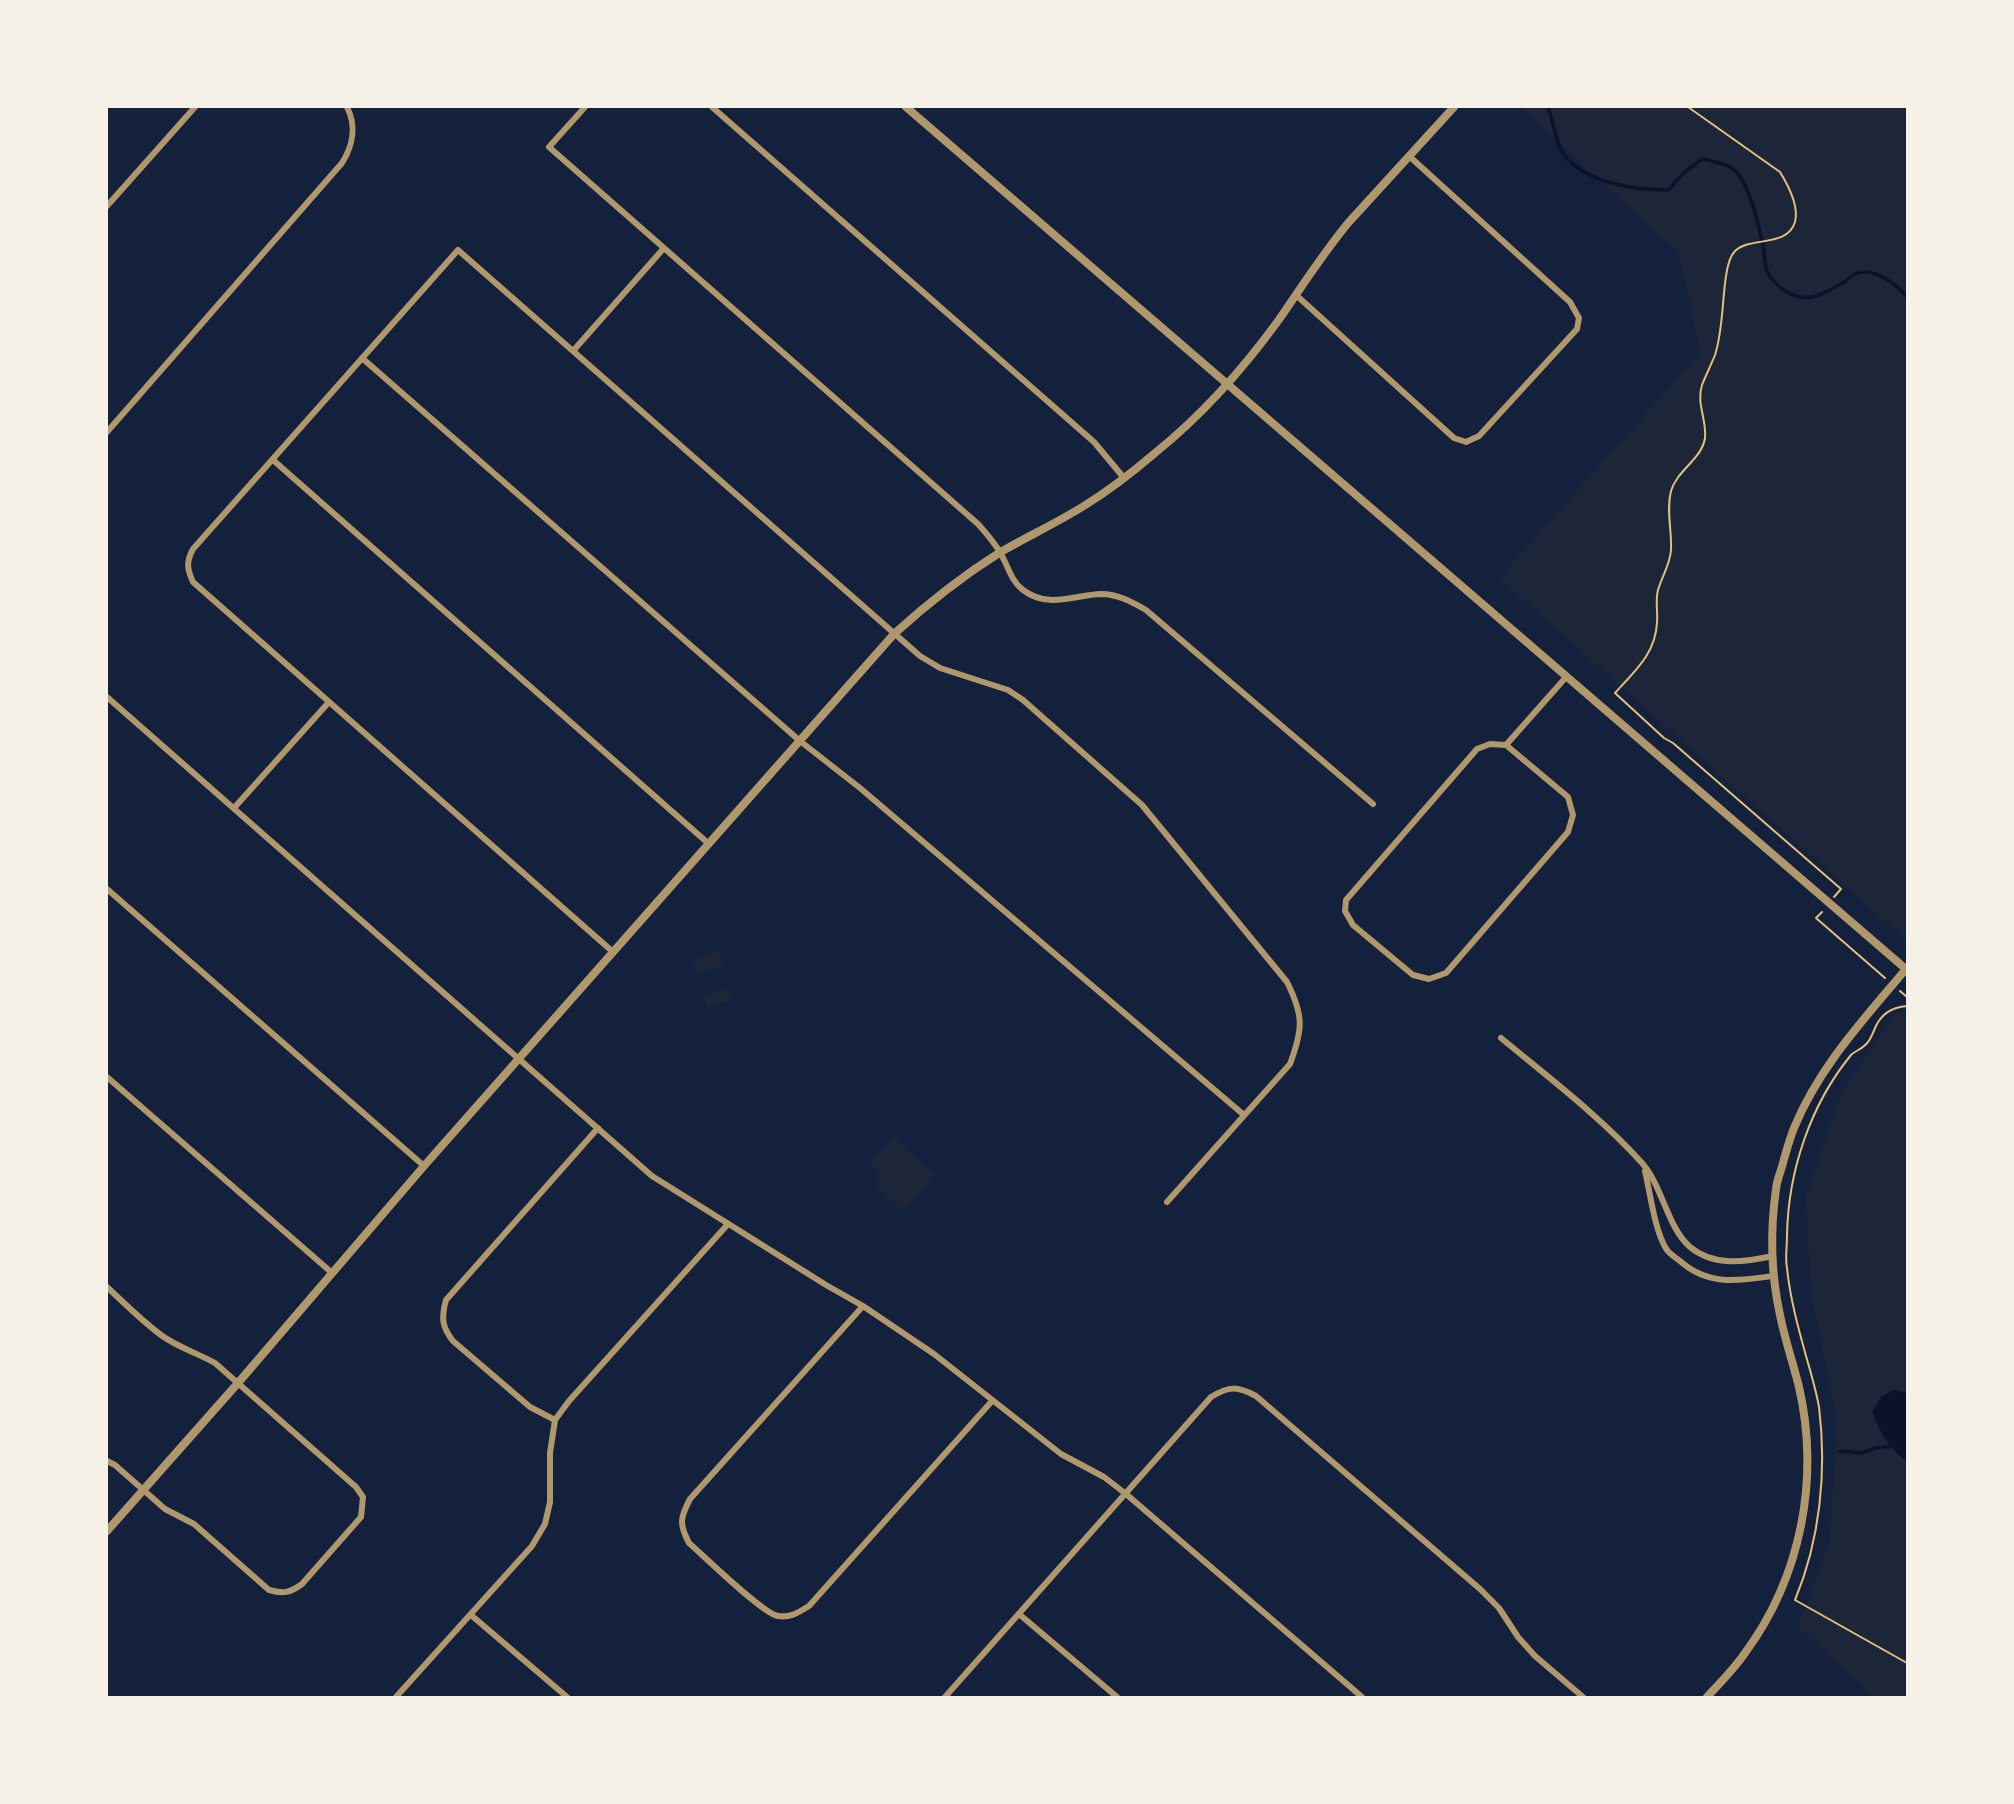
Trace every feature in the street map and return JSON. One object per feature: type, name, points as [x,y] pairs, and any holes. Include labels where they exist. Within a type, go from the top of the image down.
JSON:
[{"type":"street","points":[[107,206],[195,107]]},
{"type":"street","points":[[107,432],[342,163],[353,138],[353,126],[347,107]]},
{"type":"street","points":[[584,107],[549,147],[978,524],[1000,552],[1011,576],[1022,589],[1037,597],[1055,601],[1102,594],[1127,598],[1146,610],[1373,804]]},
{"type":"street","points":[[712,107],[1094,442],[1124,478]]},
{"type":"street","points":[[906,107],[1907,970],[1842,1045],[1816,1083],[1793,1129],[1776,1187],[1773,1276],[1780,1316],[1799,1388],[1807,1436],[1807,1483],[1802,1527],[1789,1574],[1769,1616],[1745,1654],[1707,1697]]},
{"type":"street","points":[[107,1531],[424,1166],[894,634],[962,577],[1000,552],[1086,505],[1157,452],[1226,384],[1276,324],[1334,240],[1452,109]]},
{"type":"street","points":[[1296,295],[1454,438],[1466,442],[1479,436],[1577,329],[1579,318],[1570,302],[1409,156]]},
{"type":"street","points":[[573,351],[664,248]]},
{"type":"street","points":[[613,952],[193,582],[188,571],[187,560],[192,550],[458,250],[920,656],[940,668],[1008,690],[1023,700],[1142,805],[1287,982],[1300,1016],[1300,1038],[1290,1064],[1167,1202]]},
{"type":"street","points":[[362,358],[800,741],[870,797],[1244,1115]]},
{"type":"street","points":[[273,460],[709,844]]},
{"type":"street","points":[[1506,745],[1567,676]]},
{"type":"street","points":[[107,697],[652,1175],[863,1306],[934,1354],[1061,1454],[1104,1477],[1362,1697]]},
{"type":"street","points":[[234,808],[329,702]]},
{"type":"street","points":[[1490,744],[1506,745],[1568,797],[1573,815],[1568,832],[1446,973],[1429,979],[1413,975],[1353,925],[1345,911],[1346,900],[1477,749],[1490,744]]},
{"type":"street","points":[[107,889],[424,1166]]},
{"type":"street","points":[[1501,1038],[1618,1138],[1644,1166],[1662,1196],[1678,1233],[1691,1248],[1716,1261],[1743,1262],[1773,1256]]},
{"type":"street","points":[[107,1077],[331,1272]]},
{"type":"street","points":[[555,1420],[530,1408],[453,1341],[443,1328],[442,1314],[446,1300],[598,1128]]},
{"type":"street","points":[[1644,1166],[1654,1213],[1667,1250],[1688,1268],[1714,1280],[1741,1281],[1773,1276]]},
{"type":"street","points":[[396,1697],[532,1546],[545,1524],[550,1502],[550,1453],[555,1420],[728,1224]]},
{"type":"street","points":[[107,1287],[160,1334],[178,1346],[215,1363],[356,1487],[363,1497],[361,1517],[302,1584],[292,1591],[280,1594],[269,1590],[194,1524],[165,1509],[107,1461]]},
{"type":"street","points":[[863,1306],[690,1499],[682,1514],[682,1530],[689,1543],[762,1608],[776,1616],[792,1616],[809,1606],[992,1401]]},
{"type":"street","points":[[945,1697],[1212,1396],[1226,1388],[1243,1389],[1256,1396],[1480,1589],[1499,1608],[1518,1637],[1535,1656],[1583,1697]]},
{"type":"street","points":[[1018,1614],[1117,1697]]},
{"type":"street","points":[[471,1615],[567,1697]]},
{"type":"path","points":[[1688,107],[1780,172],[1796,209],[1795,222],[1784,236],[1747,244],[1735,251],[1731,258],[1715,355],[1701,388],[1704,441],[1698,453],[1677,478],[1671,491],[1671,550],[1656,598],[1658,620],[1655,641],[1647,656],[1615,693],[1841,889],[1836,895]]},
{"type":"path","points":[[1822,912],[1816,918],[1880,973]]},
{"type":"path","points":[[1907,1006],[1890,1009],[1876,1025],[1864,1047],[1854,1052],[1832,1082],[1804,1141],[1787,1211],[1786,1266],[1795,1317],[1818,1404],[1823,1461],[1812,1548],[1795,1600],[1907,1663]]},
{"type":"shaded area","points":[[1520,107],[1907,107],[1907,941],[1499,578],[1700,353],[1679,253]]},
{"type":"shaded area","points":[[719,951],[724,965],[697,973],[693,959]]},
{"type":"shaded area","points":[[727,989],[731,1000],[707,1007],[704,996]]},
{"type":"shaded area","points":[[1907,1012],[1907,1697],[1874,1697],[1798,1627],[1830,1541],[1837,1420],[1811,1292],[1806,1196],[1842,1092],[1895,1013]]},
{"type":"shaded area","points":[[894,1137],[935,1175],[903,1211],[874,1184],[881,1176],[869,1164]]},
{"type":"shaded area","points":[[1893,1390],[1907,1393],[1907,1462],[1886,1440],[1872,1412],[1881,1397]]},
{"type":"waterway","points":[[1548,107],[1563,153],[1583,171],[1611,183],[1668,190],[1702,159],[1732,168],[1743,182],[1752,204],[1768,273],[1775,283],[1789,293],[1813,297],[1836,287],[1855,274],[1864,272],[1885,278],[1907,297]]},
{"type":"waterway","points":[[1840,1451],[1861,1453],[1893,1446]]}]
